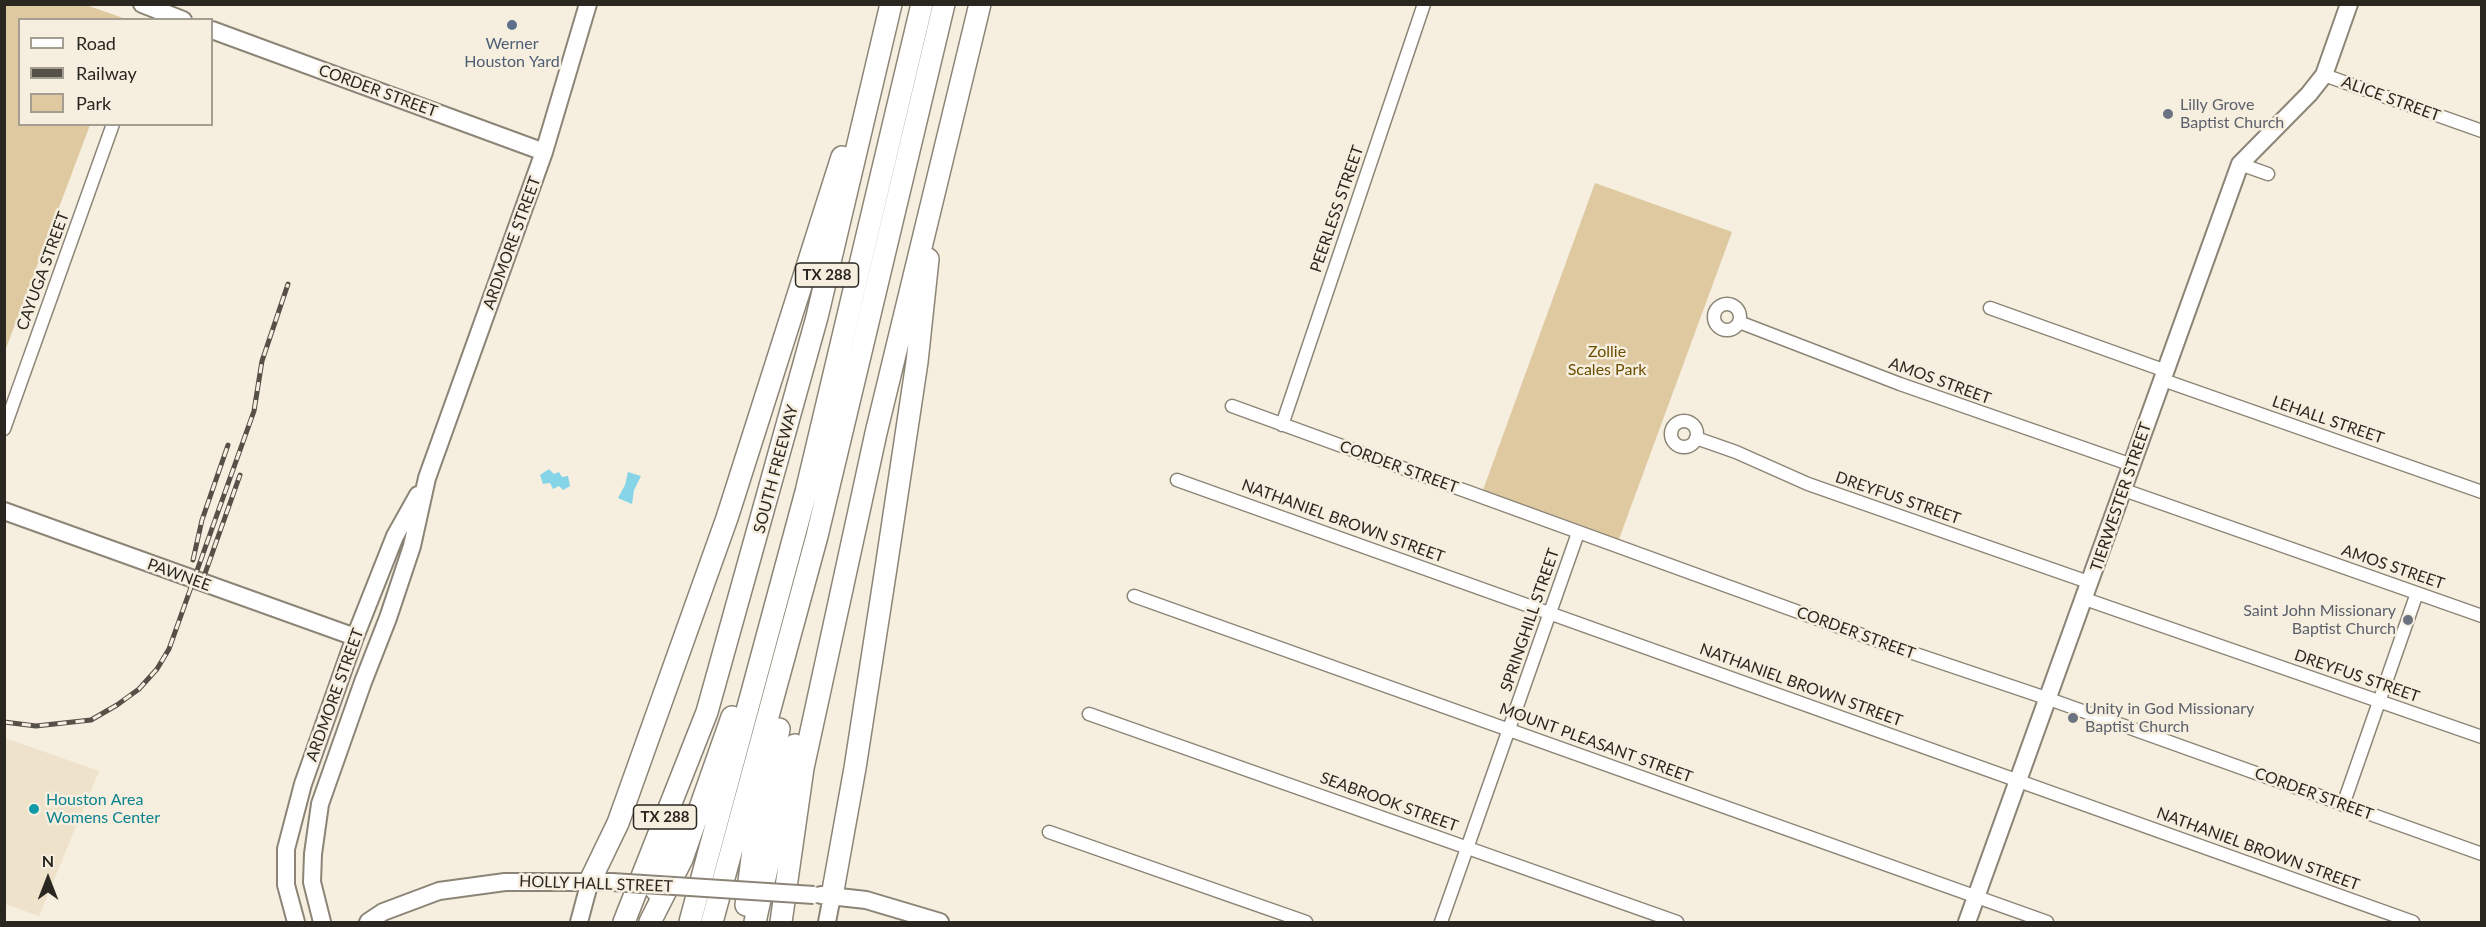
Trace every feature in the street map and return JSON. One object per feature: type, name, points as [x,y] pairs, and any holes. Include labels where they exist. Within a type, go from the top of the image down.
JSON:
[{"type":"highway","name":"SOUTH FREEWAY","points":[[624,922],[707,712],[817,317],[890,4]]},
{"type":"highway","points":[[590,881],[618,823],[731,507],[890,4]]},
{"type":"highway","points":[[690,922],[806,492],[921,4]]},
{"type":"highway","points":[[712,922],[820,524],[944,4]]},
{"type":"highway","points":[[781,922],[803,768],[896,345],[980,4]]},
{"type":"highway","points":[[823,895],[855,768],[917,362],[938,175]]},
{"type":"highway","points":[[648,922],[682,859],[696,821],[753,658],[789,522],[806,492]]},
{"type":"highway","points":[[755,922],[785,783],[818,651],[855,531]]},
{"type":"highway","points":[[743,922],[753,850],[786,696],[787,648]]},
{"type":"highway","points":[[648,922],[707,712]]},
{"type":"street","name":"ARDMORE STREET","points":[[322,922],[312,882],[319,808],[363,682],[392,608],[428,478],[544,152],[588,4]]},
{"type":"street","name":"PEERLESS STREET","points":[[1282,425],[1424,4]]},
{"type":"street","points":[[2324,75],[2349,4]]},
{"type":"street","points":[[149,11],[175,18]]},
{"type":"street","name":"CORDER STREET","points":[[213,30],[544,152]]},
{"type":"street","name":"ALICE STREET","points":[[2309,94],[2324,75],[2481,131]]},
{"type":"street","name":"TIERWESTER STREET","points":[[1967,922],[2240,164],[2309,94]]},
{"type":"street","name":"CAYUGA STREET","points":[[4,429],[112,126]]},
{"type":"street","points":[[2240,164],[2268,174]]},
{"type":"street","name":"LEHALL STREET","points":[[1990,308],[2481,492]]},
{"type":"street","name":"AMOS STREET","points":[[1739,322],[1900,384],[2132,465]]},
{"type":"street","name":"CORDER STREET","points":[[1232,406],[1892,646],[2049,699],[2481,854]]},
{"type":"street","name":"DREYFUS STREET","points":[[1696,438],[1736,452],[1808,484],[2091,583]]},
{"type":"street","name":"ARDMORE STREET","points":[[296,922],[286,885],[286,849],[298,802],[355,637],[395,536],[428,478]]},
{"type":"street","name":"NATHANIEL BROWN STREET","points":[[1177,480],[2413,922]]},
{"type":"street","name":"AMOS STREET","points":[[2124,490],[2481,616]]},
{"type":"street","name":"PAWNEE","points":[[4,511],[355,637]]},
{"type":"street","name":"SPRINGHILL STREET","points":[[1441,922],[1578,533]]},
{"type":"street","points":[[2343,804],[2417,593]]},
{"type":"street","name":"MOUNT PLEASANT STREET","points":[[1134,596],[2046,922]]},
{"type":"street","name":"DREYFUS STREET","points":[[2085,599],[2481,737]]},
{"type":"street","name":"SEABROOK STREET","points":[[1089,714],[1677,922]]},
{"type":"street","points":[[298,802],[319,808]]},
{"type":"street","points":[[1049,832],[1306,922]]},
{"type":"street","name":"HOLLY HALL STREET","points":[[368,922],[383,912],[439,891],[505,882],[590,881],[823,895],[866,900],[940,922]]},
{"type":"street","points":[[579,922],[590,881]]},
{"type":"street","points":[[823,895],[827,922]]},
{"type":"shaded area","points":[[5,738],[99,771],[39,916],[5,904]]},
{"type":"green space","points":[[5,4],[86,5],[123,18],[18,18],[18,126],[90,126],[5,351]]},
{"type":"green space","name":"Zollie Scales Park","points":[[1595,183],[1732,232],[1619,539],[1483,490]]},
{"type":"water","points":[[549,469],[554,474],[559,472],[562,477],[568,476],[570,486],[563,490],[559,486],[553,489],[550,483],[543,484],[540,475]]},
{"type":"water","points":[[628,472],[641,476],[634,490],[632,504],[618,498],[625,485]]},
{"type":"railway","points":[[4,722],[36,726],[91,720],[139,689],[157,669],[169,649],[254,411],[262,361],[288,284]]},
{"type":"railway","points":[[193,560],[202,520],[228,445]]},
{"type":"railway","points":[[202,582],[240,475]]},
{"type":"place","name":"Werner Houston Yard","points":[[512,25]]},
{"type":"place","name":"Lilly Grove Baptist Church","points":[[2168,114]]},
{"type":"place","name":"Saint John Missionary Baptist Church","points":[[2408,620]]},
{"type":"place","name":"Unity in God Missionary Baptist Church","points":[[2073,718]]},
{"type":"place","name":"Houston Area Womens Center","points":[[34,809]]}]
